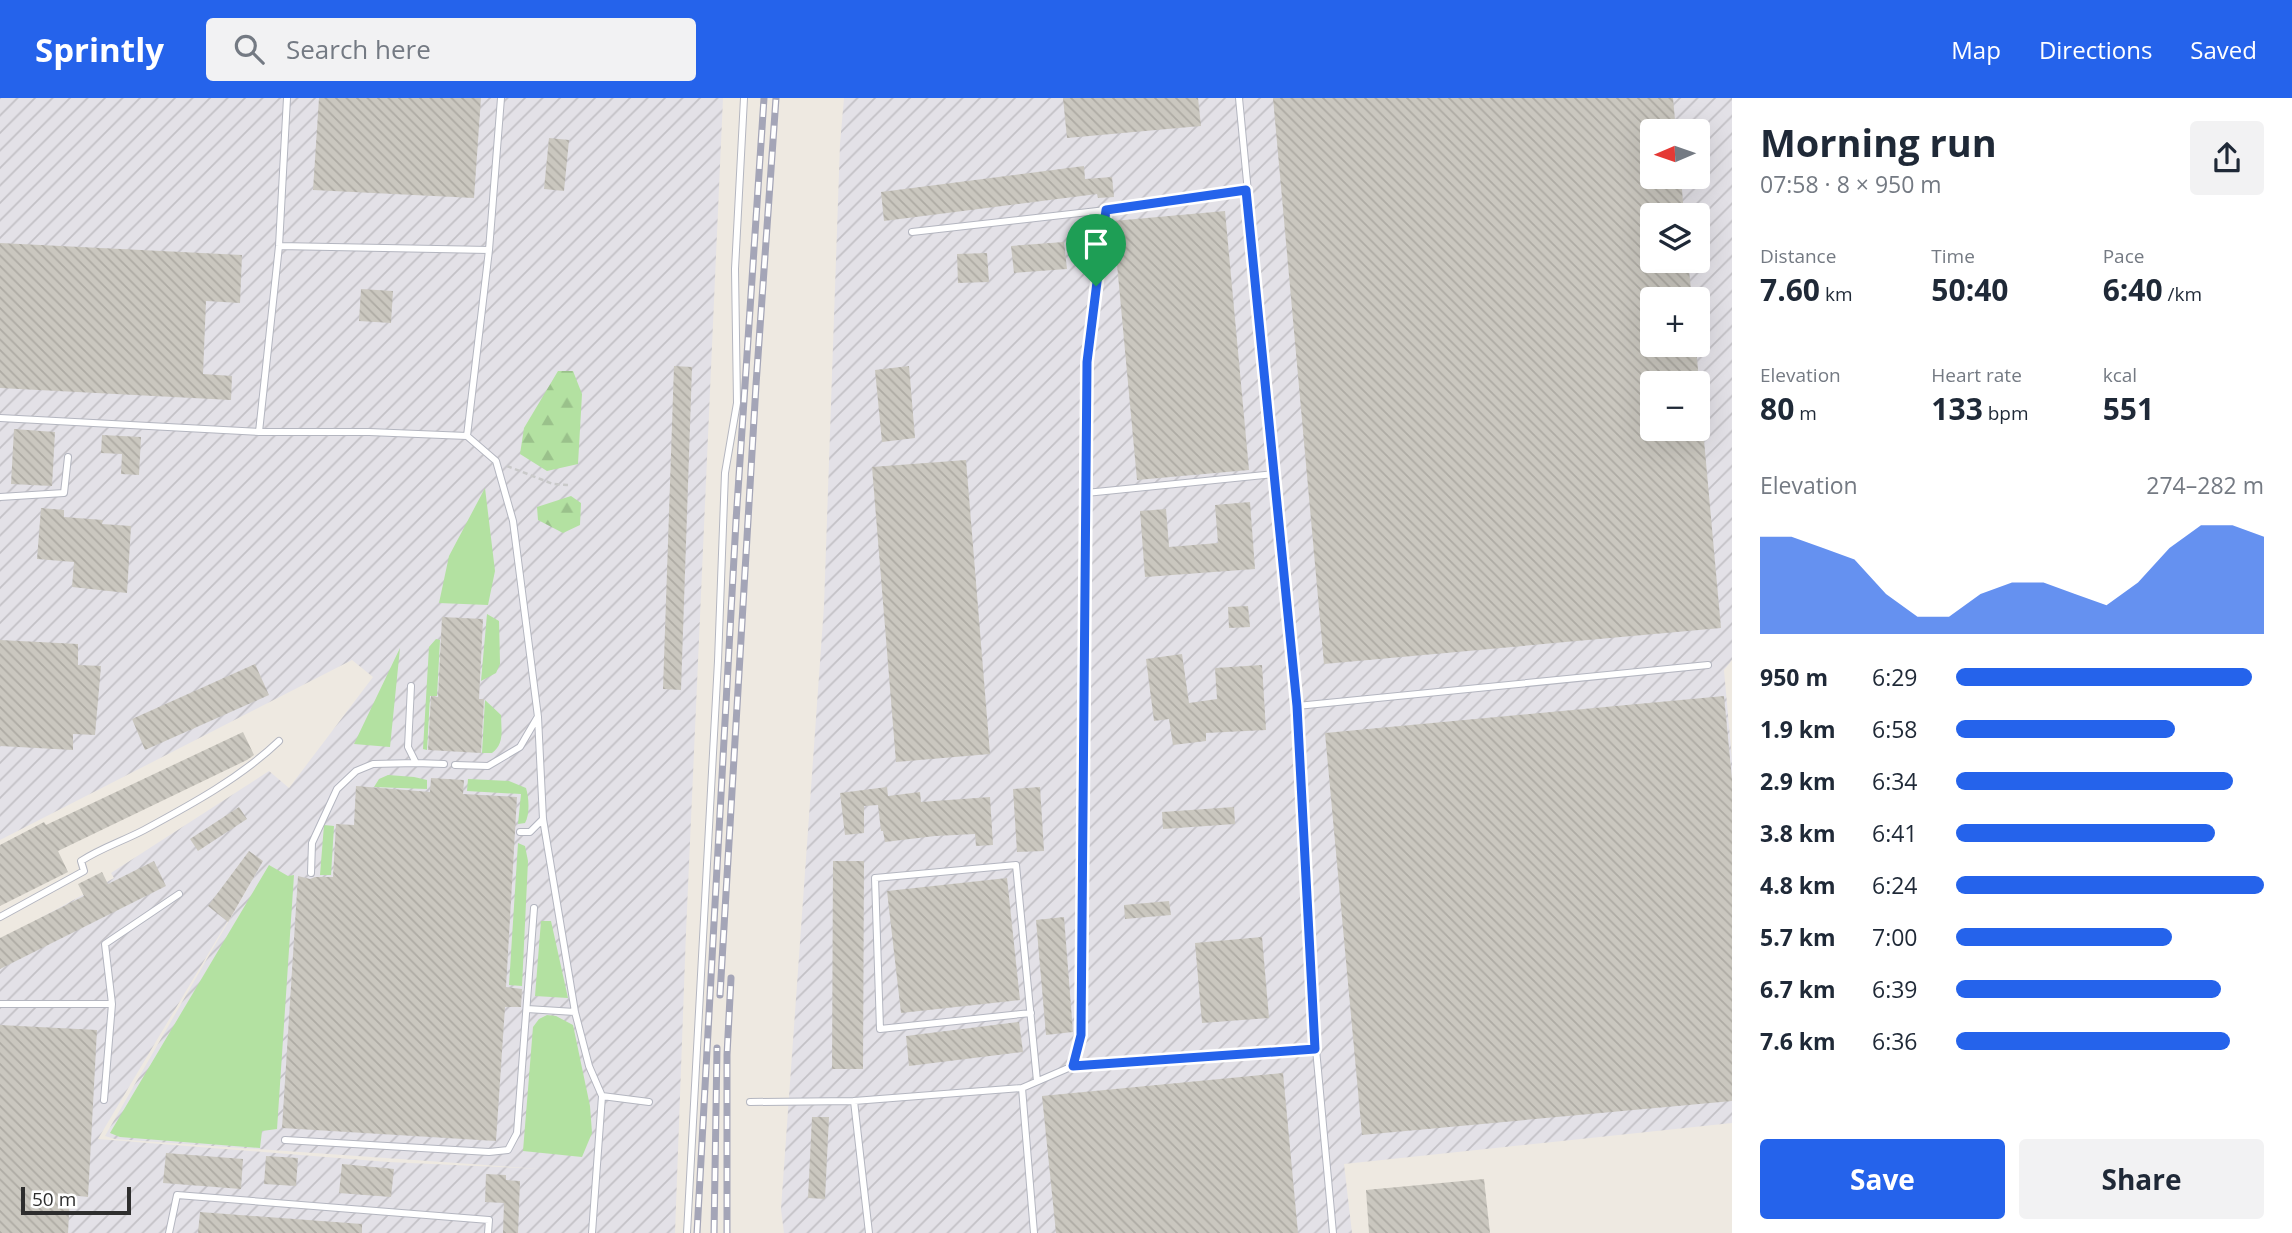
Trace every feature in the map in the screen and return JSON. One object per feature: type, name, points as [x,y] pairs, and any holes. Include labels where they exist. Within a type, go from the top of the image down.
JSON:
[{"type":"lane","points":[[259,432],[279,246],[287,98]]},
{"type":"lane","points":[[467,436],[489,250],[501,98]]},
{"type":"lane","points":[[687,1233],[719,661],[725,473],[737,403],[735,268],[744,98]]},
{"type":"lane","points":[[1239,98],[1297,706],[1315,1049],[1333,1233]]},
{"type":"lane","points":[[912,232],[1106,210],[1246,190]]},
{"type":"lane","points":[[1073,1066],[1081,1035],[1087,362],[1106,210]]},
{"type":"lane","points":[[279,246],[489,250]]},
{"type":"lane","points":[[0,418],[259,432],[369,432],[467,436],[496,461],[513,521],[538,717],[543,819],[575,1012],[589,1066],[602,1096],[592,1233]]},
{"type":"lane","points":[[0,497],[64,493],[68,457]]},
{"type":"lane","points":[[1086,492],[1274,474]]},
{"type":"lane","points":[[1297,706],[1709,665]]},
{"type":"lane","points":[[411,686],[408,747],[416,763]]},
{"type":"lane","points":[[455,765],[488,766],[520,747],[538,717]]},
{"type":"lane","points":[[0,917],[84,871],[80,861],[93,853],[142,831],[231,781],[279,741]]},
{"type":"lane","points":[[311,873],[312,843],[337,789],[356,771],[373,764],[444,764]]},
{"type":"lane","points":[[520,832],[530,832],[543,819]]},
{"type":"lane","points":[[1031,1013],[880,1029],[875,878],[1016,865],[1031,1013],[1037,1081]]},
{"type":"lane","points":[[104,1100],[112,1004],[105,944],[178,894]]},
{"type":"lane","points":[[285,1140],[489,1152],[508,1150],[517,1133],[534,908]]},
{"type":"lane","points":[[0,1004],[112,1004]]},
{"type":"lane","points":[[527,1009],[575,1012]]},
{"type":"lane","points":[[750,1102],[854,1101],[1022,1088],[1073,1066],[1315,1049]]},
{"type":"lane","points":[[1022,1088],[1034,1233]]},
{"type":"lane","points":[[602,1096],[649,1102]]},
{"type":"lane","points":[[854,1101],[869,1233]]},
{"type":"lane","points":[[169,1233],[177,1195],[489,1220],[488,1233]]},
{"type":"path","points":[[498,471],[508,465],[553,484],[568,485]]},
{"type":"shaded area","points":[[0,98],[723,98],[675,1233],[0,1233],[0,940],[114,878],[111,873],[269,771],[289,788],[373,677],[352,660],[0,840]],"holes":[[[261,865],[105,1136],[115,1139],[541,1169],[388,1162],[98,1139]]]},
{"type":"shaded area","points":[[844,98],[1732,98],[1732,660],[1724,670],[1732,760],[1732,1123],[1344,1164],[1352,1233],[784,1233],[781,1209],[824,606],[840,144]]},
{"type":"green space","points":[[558,371],[573,371],[582,394],[578,464],[547,471],[520,454],[524,428]]},
{"type":"green space","points":[[485,488],[495,571],[488,605],[439,603],[449,556]]},
{"type":"green space","points":[[571,496],[581,503],[580,525],[563,533],[538,520],[537,507]]},
{"type":"green space","points":[[487,614],[499,621],[500,664],[496,673],[481,681]]},
{"type":"green space","points":[[436,639],[440,640],[437,696],[430,696],[427,750],[423,749],[429,647]]},
{"type":"green space","points":[[400,648],[390,747],[354,744]]},
{"type":"green space","points":[[485,700],[501,715],[501,741],[492,753],[482,753]]},
{"type":"green space","points":[[388,775],[427,780],[427,789],[374,787],[379,779]]},
{"type":"green space","points":[[468,779],[509,781],[526,788],[528,815],[525,823],[518,824],[521,794],[467,791]]},
{"type":"green space","points":[[324,825],[334,826],[331,875],[320,875]]},
{"type":"green space","points":[[518,843],[525,846],[528,861],[522,986],[509,985]]},
{"type":"green space","points":[[269,865],[288,876],[294,875],[277,1129],[262,1131],[260,1148],[120,1137],[110,1133]]},
{"type":"green space","points":[[541,921],[551,921],[568,998],[535,996]]},
{"type":"green space","points":[[547,1015],[556,1016],[573,1025],[590,1106],[592,1133],[582,1157],[523,1151],[533,1027],[539,1019]]},
{"type":"building","points":[[319,98],[481,98],[474,198],[313,190]]},
{"type":"building","points":[[1063,98],[1198,98],[1201,126],[1067,138]]},
{"type":"building","points":[[1273,98],[1673,98],[1675,119],[1640,119],[1640,189],[1682,189],[1683,203],[1640,203],[1640,273],[1689,273],[1691,287],[1640,287],[1640,357],[1697,357],[1698,371],[1640,371],[1640,441],[1704,441],[1721,628],[1324,664]]},
{"type":"building","points":[[549,138],[569,140],[564,191],[544,189]]},
{"type":"building","points":[[1084,166],[1085,179],[1112,177],[1114,197],[1098,198],[1097,194],[884,221],[881,192]]},
{"type":"building","points":[[1225,211],[1249,470],[1137,480],[1113,221]]},
{"type":"building","points":[[1064,242],[1067,269],[1014,273],[1011,246]]},
{"type":"building","points":[[0,243],[242,255],[240,303],[206,301],[203,374],[232,376],[231,400],[0,388]]},
{"type":"building","points":[[987,253],[989,282],[958,283],[957,254]]},
{"type":"building","points":[[361,289],[393,291],[391,323],[359,321]]},
{"type":"building","points":[[674,366],[692,367],[681,690],[663,689]]},
{"type":"building","points":[[909,366],[915,438],[882,442],[875,370]]},
{"type":"building","points":[[14,429],[55,432],[52,486],[11,484]]},
{"type":"building","points":[[102,435],[141,437],[139,475],[121,474],[122,454],[101,453]]},
{"type":"building","points":[[966,460],[990,754],[896,762],[872,467]]},
{"type":"building","points":[[1250,502],[1255,569],[1145,577],[1140,511],[1166,509],[1169,547],[1218,543],[1215,505]]},
{"type":"building","points":[[41,508],[64,510],[64,517],[103,520],[102,524],[131,526],[127,593],[72,587],[74,562],[37,559]]},
{"type":"building","points":[[1248,606],[1250,627],[1229,628],[1228,607]]},
{"type":"building","points":[[442,617],[483,619],[479,699],[484,699],[481,753],[428,750],[431,696],[438,697]]},
{"type":"building","points":[[0,640],[78,644],[78,665],[101,666],[95,735],[73,734],[73,750],[0,746]]},
{"type":"building","points":[[1182,654],[1189,703],[1217,699],[1215,668],[1262,665],[1266,730],[1206,733],[1206,741],[1173,745],[1169,719],[1154,721],[1146,659]]},
{"type":"building","points":[[255,664],[269,695],[145,750],[132,719]]},
{"type":"building","points":[[1724,696],[1732,779],[1732,1101],[1362,1135],[1325,733]]},
{"type":"building","points":[[243,732],[254,755],[58,851],[68,872],[0,906],[0,845],[44,822],[46,825]]},
{"type":"building","points":[[431,778],[464,780],[463,794],[517,797],[506,987],[522,989],[521,1007],[505,1007],[496,1141],[282,1128],[298,876],[310,879],[333,877],[336,824],[354,825],[356,786],[430,792]]},
{"type":"building","points":[[887,787],[888,796],[920,792],[921,802],[990,797],[993,845],[976,846],[975,834],[885,842],[878,805],[864,806],[864,833],[845,835],[840,793]]},
{"type":"building","points":[[1040,787],[1044,851],[1017,852],[1013,789]]},
{"type":"building","points":[[239,807],[247,819],[198,851],[190,839]]},
{"type":"building","points":[[1234,807],[1235,824],[1163,829],[1162,812]]},
{"type":"building","points":[[249,851],[263,861],[228,922],[208,906]]},
{"type":"building","points":[[154,861],[166,886],[0,969],[0,938],[84,896],[78,884],[102,872],[108,884]]},
{"type":"building","points":[[833,861],[864,861],[863,1069],[832,1069]]},
{"type":"building","points":[[1007,878],[1020,1000],[901,1013],[887,891]]},
{"type":"building","points":[[1169,901],[1171,915],[1125,919],[1124,905]]},
{"type":"building","points":[[1064,917],[1073,1032],[1046,1035],[1036,920]]},
{"type":"building","points":[[1262,937],[1269,1018],[1202,1023],[1195,943]]},
{"type":"building","points":[[1019,1022],[1023,1052],[909,1066],[906,1036]]},
{"type":"building","points":[[0,1025],[97,1030],[88,1197],[70,1195],[68,1233],[0,1233]]},
{"type":"building","points":[[1283,1073],[1298,1233],[1056,1233],[1042,1096]]},
{"type":"building","points":[[812,1117],[829,1117],[825,1199],[808,1198]]},
{"type":"building","points":[[166,1153],[243,1159],[241,1189],[163,1183]]},
{"type":"building","points":[[266,1156],[298,1158],[296,1186],[264,1184]]},
{"type":"building","points":[[342,1164],[394,1169],[391,1197],[339,1193]]},
{"type":"building","points":[[486,1174],[506,1175],[506,1180],[520,1181],[518,1233],[503,1233],[504,1203],[485,1202]]},
{"type":"building","points":[[1484,1179],[1490,1233],[1369,1233],[1366,1190]]},
{"type":"building","points":[[200,1212],[362,1224],[362,1233],[198,1233]]},
{"type":"railway","points":[[697,1233],[736,521],[764,98]]},
{"type":"railway","points":[[720,995],[776,98]]},
{"type":"railway","points":[[727,1233],[727,1055],[731,978]]},
{"type":"railway","points":[[714,1233],[717,1048]]},
{"type":"route","points":[[1246,190],[1297,706],[1315,1049],[1073,1066],[1081,1035],[1087,362],[1096,286],[1106,210],[1246,190]]}]
